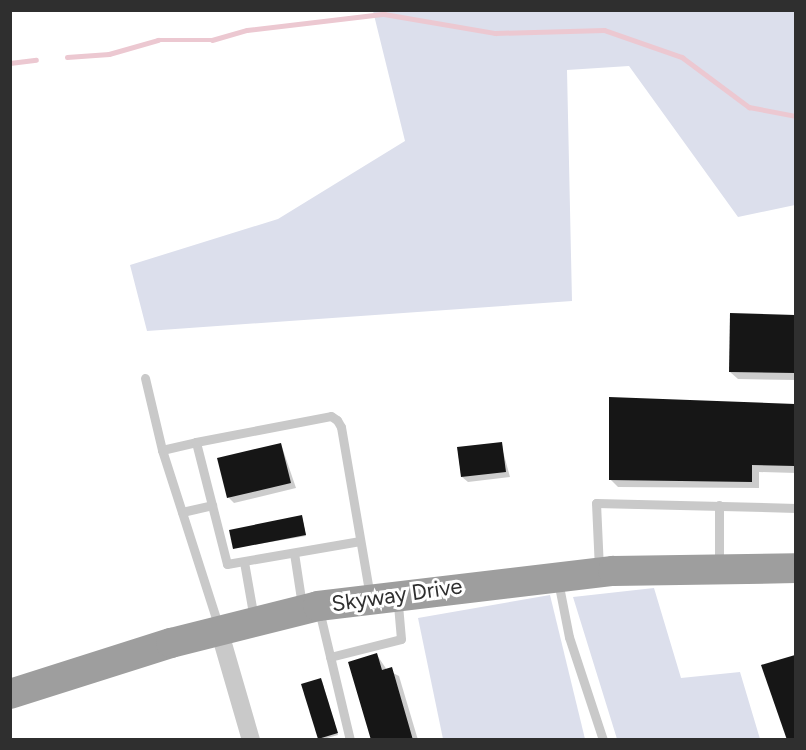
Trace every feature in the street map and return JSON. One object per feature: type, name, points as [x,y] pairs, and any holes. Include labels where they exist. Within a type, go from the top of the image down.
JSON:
[{"type":"highway","name":"Skyway Drive","points":[[10,694],[219,630],[310,608],[599,572],[719,566],[795,568]]},
{"type":"street","points":[[219,630],[251,740]]},
{"type":"lane","points":[[146,378],[162,450],[219,630]]},
{"type":"lane","points":[[162,450],[331,416],[337,420],[360,541],[401,639],[330,657]]},
{"type":"lane","points":[[196,442],[225,561],[244,562],[360,541]]},
{"type":"lane","points":[[599,572],[596,503],[795,508]]},
{"type":"lane","points":[[182,512],[212,505]]},
{"type":"lane","points":[[719,505],[719,566]]},
{"type":"lane","points":[[294,553],[310,608],[330,657],[346,739]]},
{"type":"lane","points":[[244,562],[254,621]]},
{"type":"lane","points":[[558,576],[569,637],[603,740]]},
{"type":"shaded area","points":[[373,11],[795,11],[795,205],[738,217],[629,66],[567,70],[572,301],[147,331],[130,265],[278,219],[405,141]]},
{"type":"shaded area","points":[[654,588],[681,678],[740,672],[760,739],[617,739],[573,597]]},
{"type":"shaded area","points":[[550,595],[585,739],[443,739],[418,618]]},
{"type":"building","points":[[730,313],[795,315],[795,373],[729,372]]},
{"type":"building","points":[[609,397],[795,404],[795,466],[752,465],[752,482],[609,480]]},
{"type":"building","points":[[502,442],[506,472],[461,477],[457,447]]},
{"type":"building","points":[[281,443],[291,483],[227,498],[217,458]]},
{"type":"building","points":[[302,515],[306,535],[233,549],[229,530]]},
{"type":"building","points":[[377,653],[382,670],[392,667],[413,740],[371,740],[348,662]]},
{"type":"building","points":[[795,655],[795,740],[787,740],[761,665]]},
{"type":"building","points":[[321,678],[338,733],[318,739],[301,684]]},
{"type":"waterway","points":[[67,57],[109,54],[158,40],[212,40],[247,30],[384,14],[495,33],[604,30],[682,57],[749,107],[796,116]]},
{"type":"waterway","points":[[10,63],[36,60]]}]
